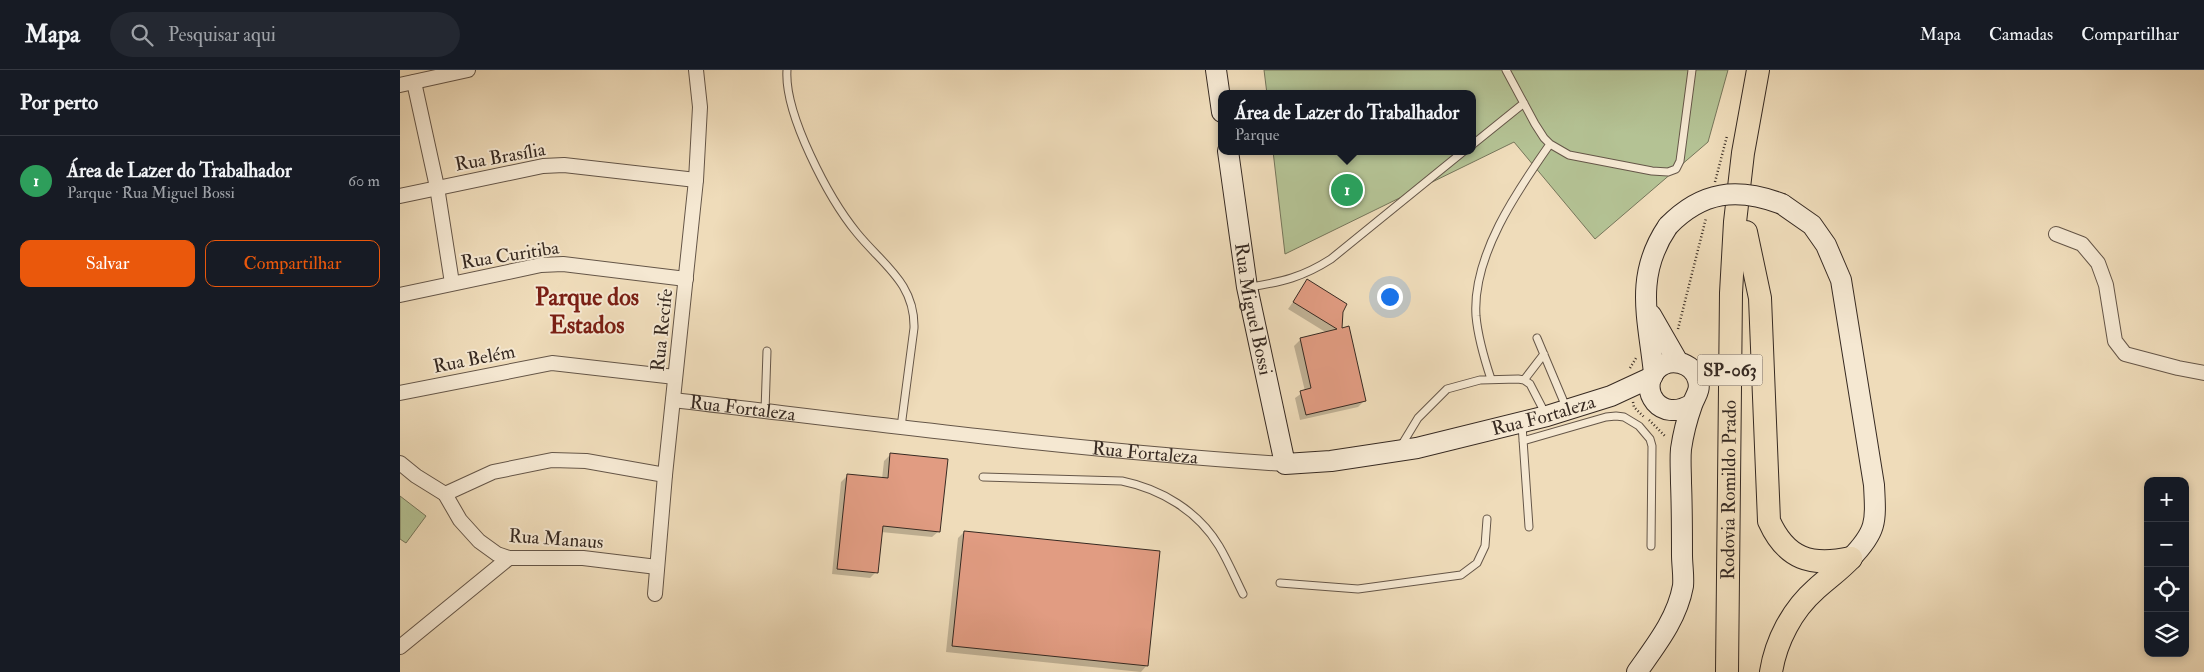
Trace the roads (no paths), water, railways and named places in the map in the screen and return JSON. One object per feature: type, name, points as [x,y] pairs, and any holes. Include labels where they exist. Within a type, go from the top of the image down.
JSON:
[{"type":"main road","points":[[1216,70],[1219,90]]},
{"type":"main road","name":"Rodovia Romildo Prado","points":[[1727,672],[1731,293],[1735,222],[1743,153],[1758,70]]},
{"type":"main road","name":"Rodovia Romildo Prado","points":[[1734,672],[1736,415],[1746,232],[1751,153],[1767,70]]},
{"type":"main road","name":"Rua Miguel Bossi","points":[[1229,155],[1247,287],[1285,464]]},
{"type":"main road","points":[[1681,451],[1659,406],[1653,398],[1650,388],[1653,375],[1645,283],[1650,260],[1668,226],[1682,212],[1696,203],[1712,197],[1745,194],[1763,197],[1782,204],[1812,226],[1826,244],[1841,280],[1874,485],[1876,515],[1866,542],[1839,570],[1815,590],[1788,623],[1774,652],[1771,672]]},
{"type":"main road","points":[[1746,232],[1760,298],[1769,521],[1776,536],[1786,549],[1800,558],[1816,562],[1833,562],[1851,558]]},
{"type":"main road","points":[[1646,306],[1678,362]]},
{"type":"main road","points":[[1637,672],[1672,621],[1683,585],[1681,451],[1692,404],[1698,392],[1697,379],[1690,368],[1678,362],[1667,363],[1653,375]]},
{"type":"main road","name":"Rua Fortaleza","points":[[1285,464],[1331,461],[1523,432],[1547,416],[1611,396],[1653,375]]},
{"type":"main road","name":"Rua Fortaleza","points":[[1611,396],[1659,406]]},
{"type":"main road","points":[[1659,406],[1674,411],[1682,410],[1692,404]]},
{"type":"main road","points":[[1713,672],[1717,620],[1728,548]]},
{"type":"street","points":[[452,283],[437,187],[407,83],[442,73],[468,70]]},
{"type":"street","name":"Rua Recife","points":[[655,594],[665,475],[696,180],[700,107],[696,70]]},
{"type":"street","name":"Rua Brasília","points":[[400,196],[543,166],[564,165],[696,180]]},
{"type":"street","points":[[2056,234],[2082,244],[2098,263],[2106,285],[2115,341],[2125,354],[2204,373]]},
{"type":"street","name":"Rua Curitiba","points":[[400,295],[541,265],[563,264],[686,279]]},
{"type":"street","name":"Rua Belém","points":[[400,393],[552,363],[675,377]]},
{"type":"street","name":"Rua Fortaleza","points":[[673,400],[901,427],[1203,459],[1285,464]]},
{"type":"street","points":[[445,494],[493,472],[552,460],[586,461],[665,475]]},
{"type":"street","name":"Rua Manaus","points":[[400,463],[416,476],[445,494],[460,520],[480,541],[497,554],[510,558],[583,558],[657,567]]},
{"type":"street","points":[[400,647],[510,558]]},
{"type":"lane","points":[[787,70],[788,98],[793,115],[829,193],[857,233],[904,285],[910,296],[914,328],[901,427]]},
{"type":"lane","points":[[1506,70],[1544,138],[1550,144],[1569,155],[1660,173],[1676,169],[1680,161],[1692,70]]},
{"type":"lane","points":[[1476,142],[1524,103]]},
{"type":"lane","points":[[1491,379],[1482,350],[1476,314],[1480,278],[1493,237],[1521,188],[1550,144]]},
{"type":"lane","points":[[1247,287],[1286,281],[1310,273],[1331,259],[1459,155]]},
{"type":"lane","points":[[1537,338],[1566,410]]},
{"type":"lane","points":[[765,411],[767,350]]},
{"type":"lane","points":[[1524,380],[1544,354]]},
{"type":"lane","points":[[1398,451],[1418,418],[1447,389],[1491,379],[1524,380],[1530,384],[1547,416]]},
{"type":"lane","points":[[1529,527],[1523,432],[1606,417],[1624,417],[1639,426],[1650,439],[1652,446],[1651,546]]},
{"type":"lane","points":[[983,477],[1122,481],[1144,486],[1162,493],[1184,507],[1219,545],[1243,594]]},
{"type":"lane","points":[[1280,583],[1358,589],[1460,575],[1477,563],[1485,546],[1486,519]]},
{"type":"place","name":"Área de Lazer do Trabalhador","points":[[1347,190]]},
{"type":"district","name":"Parque dos Estados","points":[[587,311]]}]
